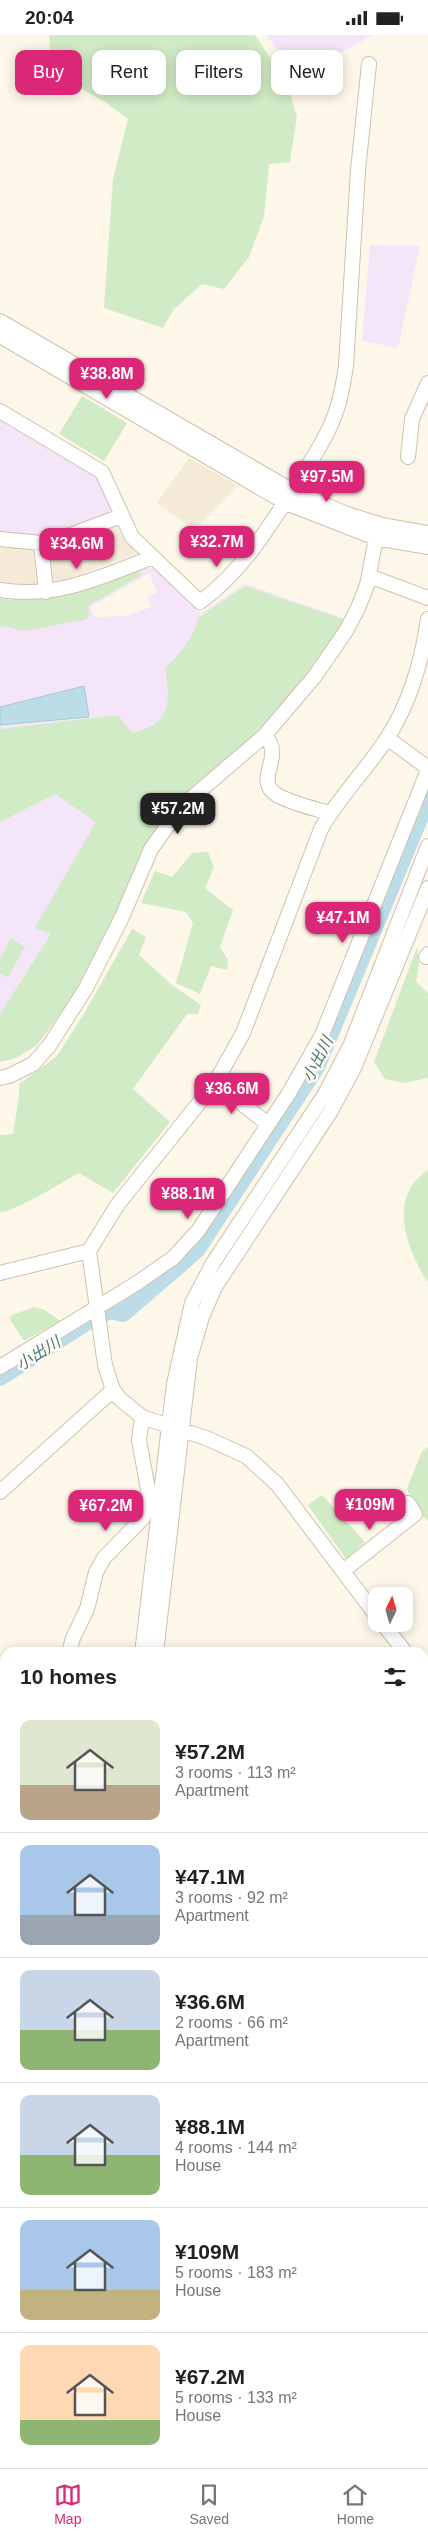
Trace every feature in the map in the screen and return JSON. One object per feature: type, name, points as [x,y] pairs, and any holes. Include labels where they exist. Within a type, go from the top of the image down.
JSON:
[{"type":"street","points":[[0,411],[102,471],[108,480],[121,516],[132,537],[200,602],[218,589],[251,552],[318,452],[332,422],[342,391],[346,367],[358,170],[369,64]]},
{"type":"street","points":[[0,321],[289,497],[373,522],[428,533]]},
{"type":"street","points":[[0,336],[289,497],[376,538],[428,547]]},
{"type":"street","points":[[408,457],[412,419],[428,383]]},
{"type":"street","points":[[0,539],[41,543],[57,540],[121,516]]},
{"type":"street","points":[[0,1078],[9,1077],[33,1064],[49,1046],[86,988],[122,917],[151,849],[182,806],[264,736],[316,676],[346,631],[369,577],[376,538]]},
{"type":"street","points":[[41,543],[46,592]]},
{"type":"street","points":[[0,590],[27,593],[74,587],[153,557]]},
{"type":"street","points":[[369,577],[428,598]]},
{"type":"street","points":[[368,1604],[277,1484],[263,1469],[246,1456],[228,1447],[142,1417],[120,1399],[113,1390],[105,1365],[90,1251],[118,1204],[215,1083],[243,1033],[322,829],[330,813],[387,738],[408,696],[424,646],[428,619]]},
{"type":"street","points":[[264,736],[270,741],[274,749],[267,780],[270,788],[277,795],[330,813]]},
{"type":"street","points":[[0,1367],[98,1313],[188,1245],[308,1062],[322,1035],[428,769],[387,738]]},
{"type":"street","points":[[143,1647],[169,1426],[182,1341],[192,1303],[213,1263],[325,1093],[351,1044],[428,846]]},
{"type":"street","points":[[157,1647],[190,1358],[202,1317],[215,1287],[331,1111],[354,1068],[428,888]]},
{"type":"street","points":[[215,1083],[268,1124]]},
{"type":"street","points":[[0,1273],[90,1251]]},
{"type":"street","points":[[0,1492],[113,1390]]},
{"type":"street","points":[[71,1647],[87,1609],[96,1571],[104,1558],[143,1518],[148,1505],[149,1495],[139,1440],[142,1417]]},
{"type":"street","points":[[343,1571],[415,1514],[408,1503]]},
{"type":"street","points":[[390,1633],[401,1647]]},
{"type":"shaded area","points":[[267,35],[373,35],[343,51],[277,50]]},
{"type":"shaded area","points":[[370,245],[420,246],[398,348],[362,341]]},
{"type":"shaded area","points":[[0,416],[102,479],[112,512],[79,527],[34,539],[0,535]]},
{"type":"shaded area","points":[[189,458],[238,486],[194,529],[157,503]]},
{"type":"shaded area","points":[[115,523],[136,554],[52,585],[47,548]]},
{"type":"shaded area","points":[[0,544],[34,549],[37,588],[0,584]]},
{"type":"shaded area","points":[[152,568],[181,589],[201,613],[245,584],[343,618],[232,747],[0,1060],[0,596],[36,599],[76,591],[138,569]],"holes":[[[149,573],[157,592],[147,597],[151,607],[127,616],[94,617],[90,607]]]},
{"type":"green space","points":[[49,35],[255,35],[271,59],[271,95],[290,95],[297,116],[290,162],[269,164],[264,216],[249,257],[224,289],[202,284],[174,309],[163,328],[104,308],[113,179],[128,119],[92,95],[166,95],[166,50],[92,50],[92,95],[82,89],[82,50],[50,50]]},
{"type":"green space","points":[[82,396],[127,423],[104,461],[59,434]]},
{"type":"green space","points":[[139,571],[142,575],[88,606],[89,614],[87,619],[25,631],[0,626],[0,599],[38,600],[55,598],[87,590]]},
{"type":"green space","points":[[245,586],[345,620],[320,662],[275,713],[241,747],[178,801],[80,987],[37,1045],[16,1058],[0,1062],[0,1014],[51,934],[35,928],[96,822],[55,794],[0,822],[0,729],[118,715],[132,733],[154,724],[161,718],[167,702],[168,692],[165,668],[185,646],[193,633],[198,618]]},
{"type":"green space","points":[[208,852],[214,867],[205,888],[233,910],[220,947],[228,960],[227,970],[211,966],[200,994],[176,983],[193,923],[186,912],[141,903],[155,871],[172,877],[192,853]]},
{"type":"green space","points":[[132,929],[146,937],[139,955],[172,985],[201,1005],[198,1014],[187,1014],[133,1089],[170,1122],[113,1193],[79,1173],[31,1200],[0,1213],[0,1135],[13,1134],[19,1084],[57,1056],[85,1012]]},
{"type":"green space","points":[[11,939],[25,947],[8,977],[0,973],[0,959]]},
{"type":"green space","points":[[417,947],[419,963],[416,982],[428,993],[428,1078],[404,1083],[385,1079],[374,1062]]},
{"type":"green space","points":[[428,1169],[427,1282],[416,1261],[407,1237],[404,1212],[411,1186]]},
{"type":"green space","points":[[34,1307],[45,1310],[60,1321],[24,1341],[9,1318],[12,1315]]},
{"type":"green space","points":[[428,1447],[428,1521],[418,1513],[407,1489],[422,1451]]},
{"type":"green space","points":[[322,1495],[365,1542],[346,1559],[308,1505]]},
{"type":"water","points":[[84,686],[89,717],[0,725],[0,707]]},
{"type":"waterway","name":"小出川","points":[[0,1377],[91,1319],[110,1310],[123,1313],[196,1250],[316,1067],[428,797]]}]
